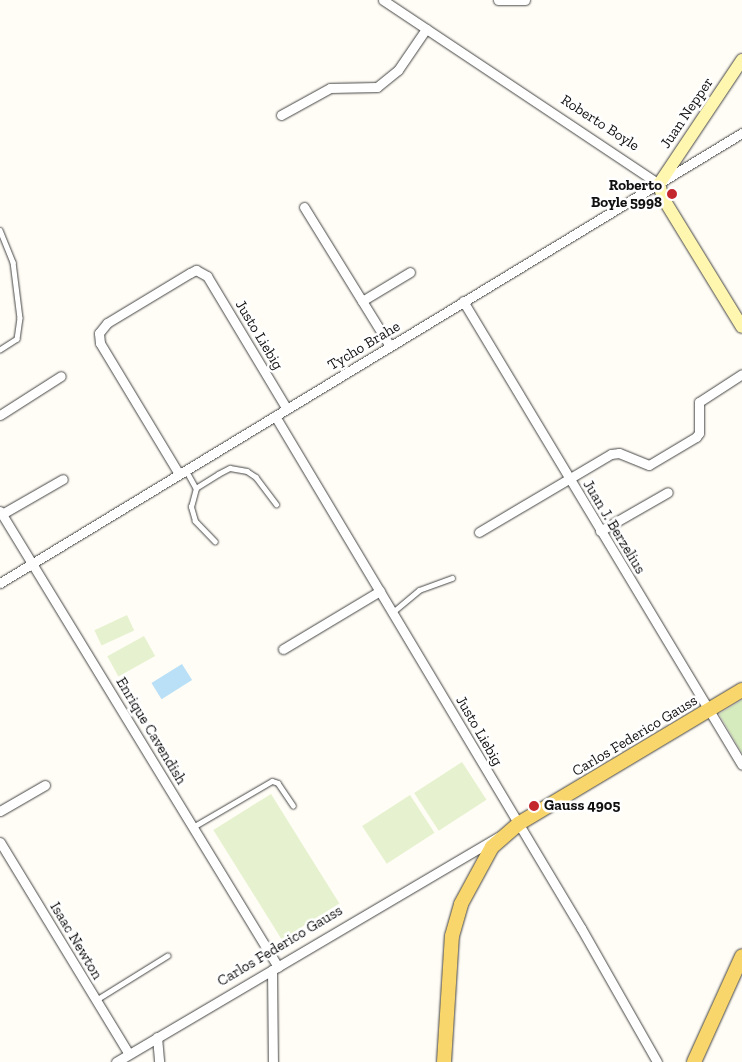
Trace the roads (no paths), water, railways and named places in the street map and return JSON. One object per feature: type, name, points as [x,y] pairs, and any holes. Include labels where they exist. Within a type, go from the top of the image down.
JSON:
[{"type":"main road","name":"Juan Nepper","points":[[659,184],[742,60]]},
{"type":"main road","points":[[659,184],[663,198],[742,327]]},
{"type":"main road","name":"Carlos Federico Gauss","points":[[512,828],[742,690]]},
{"type":"main road","points":[[444,1062],[452,936],[461,904],[481,864],[512,828]]},
{"type":"main road","points":[[694,1062],[742,956]]},
{"type":"street","name":"Roberto Boyle","points":[[383,0],[395,3],[426,29],[659,184]]},
{"type":"street","points":[[498,0],[526,0]]},
{"type":"street","points":[[281,115],[330,88],[377,87],[404,64],[426,29]]},
{"type":"street","name":"Tycho Brahe","points":[[0,583],[742,133]]},
{"type":"street","points":[[304,207],[390,346]]},
{"type":"street","name":"Justo Liebig","points":[[183,472],[100,343],[99,333],[106,323],[196,270],[207,276],[287,409]]},
{"type":"street","points":[[362,301],[410,272]]},
{"type":"street","name":"Juan J. Berzelius","points":[[463,301],[742,765]]},
{"type":"street","points":[[479,532],[610,454],[619,453],[649,465],[696,437],[699,433],[699,402],[742,374]]},
{"type":"street","points":[[0,415],[61,376]]},
{"type":"street","name":"Justo Liebig","points":[[275,416],[393,612],[512,828],[658,1062]]},
{"type":"street","points":[[1,512],[63,479]]},
{"type":"street","points":[[600,531],[668,492]]},
{"type":"street","name":"Enrique Cavendish","points":[[1,512],[193,827],[275,968]]},
{"type":"street","points":[[283,649],[380,591]]},
{"type":"street","points":[[0,811],[45,785]]},
{"type":"street","name":"Carlos Federico Gauss","points":[[116,1062],[512,828]]},
{"type":"street","name":"Isaac Newton","points":[[0,842],[129,1054]]},
{"type":"street","points":[[460,857],[473,854],[481,864]]},
{"type":"street","points":[[273,1062],[275,968]]},
{"type":"street","points":[[158,1037],[159,1062]]},
{"type":"lane","points":[[0,230],[13,262],[20,318],[16,340],[0,350]]},
{"type":"lane","points":[[196,488],[230,468],[247,471],[256,476],[276,504]]},
{"type":"lane","points":[[183,472],[196,488],[192,514],[214,542]]},
{"type":"lane","points":[[393,612],[418,590],[452,578]]},
{"type":"lane","points":[[193,827],[272,781],[278,783],[293,805]]},
{"type":"lane","points":[[96,1000],[167,956]]},
{"type":"water","points":[[182,664],[192,680],[162,699],[151,683]]},
{"type":"place","name":"Roberto Boyle 5998","points":[[672,194]]},
{"type":"place","name":"Gauss 4905","points":[[534,806]]}]
